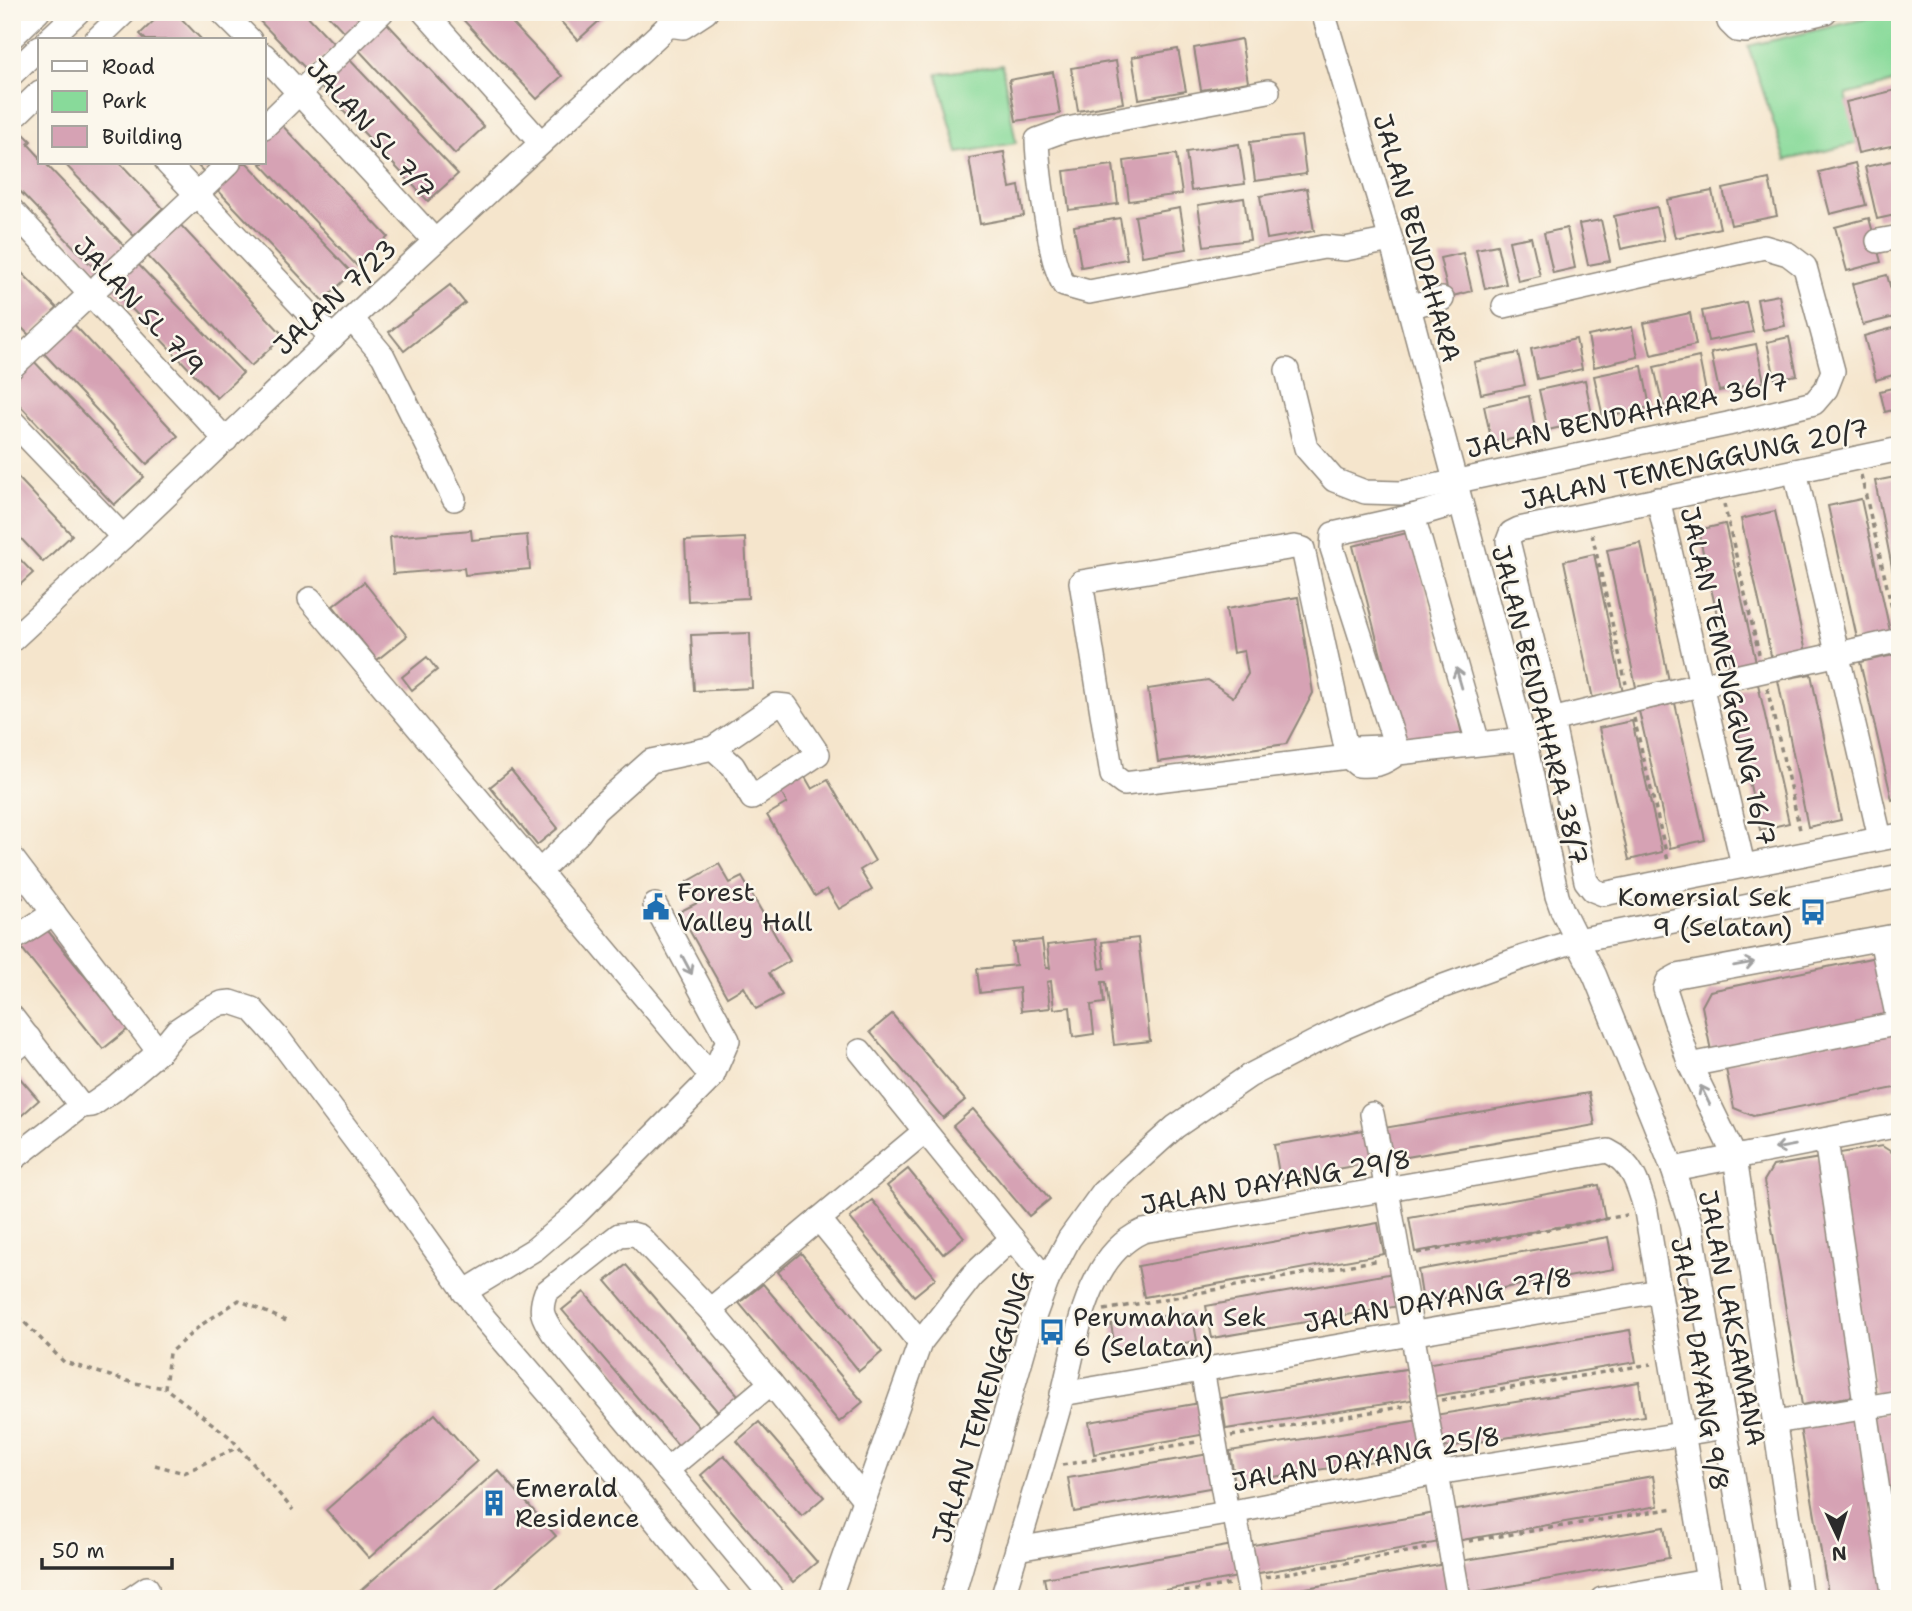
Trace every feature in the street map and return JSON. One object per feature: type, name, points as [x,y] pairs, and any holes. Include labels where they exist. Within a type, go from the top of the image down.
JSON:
[{"type":"street","points":[[12,37],[38,12]]},
{"type":"street","points":[[50,38],[78,12]]},
{"type":"street","points":[[98,38],[125,12]]},
{"type":"street","points":[[222,12],[248,38]]},
{"type":"street","points":[[266,125],[382,12]]},
{"type":"street","points":[[424,12],[541,143]]},
{"type":"street","name":"JALAN 7/23","points":[[13,637],[123,537],[541,143],[663,19],[683,27],[706,12]]},
{"type":"street","name":"JALAN BENDAHARA","points":[[1323,12],[1390,234],[1457,491]]},
{"type":"street","points":[[1728,17],[1737,30],[1746,32],[1825,12]]},
{"type":"street","points":[[12,74],[38,49]]},
{"type":"street","name":"JALAN SL 7/7","points":[[266,57],[435,241]]},
{"type":"street","points":[[1268,91],[1067,129],[1037,140],[1038,169],[1056,270],[1064,285],[1089,292],[1325,247],[1343,237],[1390,234]]},
{"type":"street","points":[[12,119],[38,94]]},
{"type":"street","points":[[168,164],[332,338]]},
{"type":"street","points":[[12,367],[228,164]]},
{"type":"street","name":"JALAN SL 7/9","points":[[12,210],[226,440]]},
{"type":"street","name":"JALAN BENDAHARA 36/7","points":[[1457,491],[1814,403],[1826,388],[1833,370],[1805,267],[1788,254],[1764,247],[1504,306]]},
{"type":"street","points":[[1409,306],[1442,299]]},
{"type":"street","points":[[352,319],[383,356],[454,499]]},
{"type":"street","points":[[1287,370],[1306,448],[1335,480],[1365,492],[1457,491]]},
{"type":"street","points":[[12,421],[123,537]]},
{"type":"street","name":"JALAN TEMENGGUNG 20/7","points":[[1552,720],[1508,541],[1511,533],[1574,516],[1658,499],[1719,495],[1795,471],[1858,465],[1900,449]]},
{"type":"street","points":[[1795,471],[1838,654],[1890,836],[1743,865],[1668,872],[1604,894],[1593,890],[1586,881],[1552,720],[1838,654],[1898,633]]},
{"type":"street","points":[[1398,753],[1332,548],[1333,534],[1413,516],[1457,491]]},
{"type":"street","name":"JALAN BENDAHARA 38/7","points":[[1457,491],[1524,739],[1558,896],[1562,910],[1578,940]]},
{"type":"street","name":"JALAN TEMENGGUNG 16/7","points":[[1658,499],[1743,865]]},
{"type":"street","points":[[1413,516],[1478,743]]},
{"type":"street","points":[[1574,516],[1591,533]]},
{"type":"street","points":[[1348,757],[1124,784],[1112,775],[1081,582],[1294,547],[1303,549],[1348,757],[1358,765],[1369,766],[1383,764],[1398,753],[1524,739]]},
{"type":"street","points":[[310,599],[712,1077]]},
{"type":"street","points":[[539,872],[579,833],[596,810],[651,761],[713,748],[776,705],[786,706],[818,754],[752,798],[733,766],[713,748]]},
{"type":"street","points":[[12,858],[159,1052]]},
{"type":"street","name":"JALAN TEMENGGUNG","points":[[952,1599],[1030,1328],[1047,1281],[1069,1239],[1102,1192],[1175,1127],[1249,1076],[1340,1029],[1427,992],[1521,958],[1578,940],[1900,876]]},
{"type":"street","points":[[464,1292],[535,1249],[577,1213],[712,1077],[728,1040],[655,905]]},
{"type":"street","points":[[12,940],[54,913]]},
{"type":"street","points":[[1690,1065],[1899,1025],[1890,937],[1677,976],[1668,981],[1665,989],[1690,1065],[1735,1157],[1801,1599]]},
{"type":"street","name":"JALAN LAKSAMANA","points":[[1578,940],[1595,975],[1673,1169],[1691,1226],[1754,1599]]},
{"type":"street","points":[[12,1160],[86,1106],[115,1089],[159,1052],[177,1030],[207,1010],[230,1002],[252,1009],[391,1188],[484,1318],[578,1426],[720,1599]]},
{"type":"street","points":[[12,1017],[21,1045],[86,1106]]},
{"type":"street","points":[[860,1051],[1047,1281]]},
{"type":"street","points":[[1372,1114],[1459,1599]]},
{"type":"street","points":[[1673,1169],[1900,1125]]},
{"type":"street","points":[[710,1310],[925,1131]]},
{"type":"street","points":[[1826,1140],[1894,1599]]},
{"type":"street","name":"JALAN DAYANG 29/8","points":[[1002,1599],[1062,1394],[1082,1314],[1096,1279],[1123,1242],[1143,1231],[1608,1151]]},
{"type":"street","name":"JALAN DAYANG 9/8","points":[[1608,1151],[1620,1157],[1629,1167],[1638,1184],[1646,1211],[1709,1590]]},
{"type":"street","points":[[819,1219],[920,1343]]},
{"type":"street","points":[[774,1599],[553,1334],[542,1317],[546,1292],[619,1235],[639,1236],[710,1310],[864,1499]]},
{"type":"street","points":[[829,1599],[920,1343],[972,1276],[1012,1238]]},
{"type":"street","name":"JALAN DAYANG 27/8","points":[[1062,1394],[1659,1291]]},
{"type":"street","points":[[1202,1369],[1214,1439],[1249,1590]]},
{"type":"street","points":[[667,1470],[771,1383]]},
{"type":"street","points":[[1775,1422],[1900,1402]]},
{"type":"street","name":"JALAN DAYANG 25/8","points":[[1017,1549],[1437,1473],[1725,1427]]},
{"type":"street","points":[[1602,1599],[1709,1590]]},
{"type":"path","points":[[1858,465],[1898,633]]},
{"type":"path","points":[[1082,1314],[1646,1211]]},
{"type":"path","points":[[164,1388],[169,1353],[201,1325],[239,1300],[286,1321]]},
{"type":"path","points":[[18,1316],[64,1362],[134,1383],[164,1388],[230,1437],[293,1510]]},
{"type":"path","points":[[1040,1469],[1671,1361]]},
{"type":"path","points":[[155,1465],[184,1473],[238,1447]]},
{"type":"path","points":[[1146,1599],[1249,1590],[1450,1544],[1695,1505]]},
{"type":"green space","points":[[1900,12],[1900,81],[1846,95],[1859,143],[1786,160],[1748,46]]},
{"type":"green space","points":[[1002,65],[1016,143],[958,153],[937,74]]},
{"type":"building","points":[[163,12],[175,12],[200,38],[144,38],[140,34]]},
{"type":"building","points":[[251,12],[304,12],[336,46],[309,72]]},
{"type":"building","points":[[325,12],[371,12],[347,35]]},
{"type":"building","points":[[456,12],[502,12],[562,76],[537,99]]},
{"type":"building","points":[[552,12],[609,12],[578,40]]},
{"type":"building","points":[[385,21],[484,127],[455,154],[356,47]]},
{"type":"building","points":[[1241,39],[1248,82],[1201,90],[1194,48]]},
{"type":"building","points":[[1178,49],[1186,91],[1139,99],[1132,57]]},
{"type":"building","points":[[347,57],[458,174],[428,201],[318,84]]},
{"type":"building","points":[[1116,61],[1123,103],[1078,111],[1071,68]]},
{"type":"building","points":[[1053,72],[1060,114],[1016,121],[1009,80]]},
{"type":"building","points":[[1896,90],[1900,105],[1900,144],[1858,153],[1846,102]]},
{"type":"building","points":[[278,121],[388,237],[357,266],[261,164],[266,164],[266,131]]},
{"type":"building","points":[[19,129],[31,141],[28,144],[38,155],[38,164],[46,164],[125,247],[98,272],[12,183],[12,135]]},
{"type":"building","points":[[1301,136],[1306,174],[1255,181],[1250,142]]},
{"type":"building","points":[[1239,144],[1245,184],[1191,191],[1186,152]]},
{"type":"building","points":[[1004,152],[1010,188],[1019,186],[1024,216],[980,224],[969,158]]},
{"type":"building","points":[[1176,154],[1182,194],[1129,201],[1124,161]]},
{"type":"building","points":[[1900,159],[1900,214],[1877,219],[1865,167]]},
{"type":"building","points":[[1855,163],[1866,205],[1830,214],[1819,172]]},
{"type":"building","points":[[65,164],[121,164],[163,208],[134,236]]},
{"type":"building","points":[[196,164],[213,164],[204,172]]},
{"type":"building","points":[[233,164],[248,164],[352,273],[323,301],[212,184]]},
{"type":"building","points":[[1113,165],[1118,204],[1069,210],[1064,171]]},
{"type":"building","points":[[1769,179],[1777,216],[1731,225],[1723,189]]},
{"type":"building","points":[[1307,188],[1314,231],[1267,239],[1260,196]]},
{"type":"building","points":[[1712,191],[1720,228],[1675,238],[1667,200]]},
{"type":"building","points":[[1244,198],[1250,240],[1204,246],[1198,205]]},
{"type":"building","points":[[1657,207],[1664,240],[1621,249],[1614,216]]},
{"type":"building","points":[[1180,208],[1187,249],[1142,256],[1135,216]]},
{"type":"building","points":[[1120,218],[1127,259],[1081,267],[1074,226]]},
{"type":"building","points":[[1869,218],[1881,262],[1847,271],[1835,227]]},
{"type":"building","points":[[175,219],[284,336],[251,366],[142,250]]},
{"type":"building","points":[[1601,220],[1610,261],[1588,265],[1579,224]]},
{"type":"building","points":[[1567,228],[1575,268],[1553,273],[1544,233]]},
{"type":"building","points":[[1531,237],[1540,276],[1518,281],[1509,241]]},
{"type":"building","points":[[1497,245],[1506,284],[1485,289],[1476,249]]},
{"type":"building","points":[[1463,253],[1472,291],[1449,297],[1440,258]]},
{"type":"building","points":[[133,259],[243,373],[217,398],[107,283]]},
{"type":"building","points":[[12,263],[58,309],[30,336],[12,318]]},
{"type":"building","points":[[1887,275],[1898,316],[1863,325],[1852,284]]},
{"type":"building","points":[[450,285],[465,303],[404,351],[389,332]]},
{"type":"building","points":[[1779,295],[1785,326],[1763,330],[1757,299]]},
{"type":"building","points":[[1746,302],[1753,332],[1708,341],[1702,311]]},
{"type":"building","points":[[1690,313],[1696,345],[1651,355],[1644,323]]},
{"type":"building","points":[[69,319],[178,436],[147,464],[38,347]]},
{"type":"building","points":[[1900,326],[1900,373],[1876,380],[1864,336]]},
{"type":"building","points":[[1632,327],[1638,357],[1594,367],[1588,336]]},
{"type":"building","points":[[1789,337],[1797,375],[1775,379],[1767,342]]},
{"type":"building","points":[[1576,339],[1582,369],[1537,379],[1531,349]]},
{"type":"building","points":[[1756,344],[1764,382],[1719,391],[1711,353]]},
{"type":"building","points":[[1518,353],[1525,385],[1481,394],[1474,362]]},
{"type":"building","points":[[29,356],[144,477],[114,505],[12,397],[12,372]]},
{"type":"building","points":[[1699,357],[1707,397],[1663,406],[1654,367]]},
{"type":"building","points":[[1642,366],[1650,407],[1603,417],[1594,376]]},
{"type":"building","points":[[1585,380],[1593,420],[1548,430],[1539,390]]},
{"type":"building","points":[[1900,386],[1900,408],[1885,412],[1880,391]]},
{"type":"building","points":[[1529,396],[1536,434],[1492,443],[1484,406]]},
{"type":"building","points":[[12,471],[72,535],[43,562],[12,529]]},
{"type":"building","points":[[1900,476],[1900,598],[1898,598],[1875,481]]},
{"type":"building","points":[[1861,499],[1892,640],[1859,647],[1828,506]]},
{"type":"building","points":[[1775,511],[1806,652],[1772,660],[1741,519]]},
{"type":"building","points":[[1725,524],[1756,662],[1729,668],[1698,530]]},
{"type":"building","points":[[471,530],[472,540],[527,535],[530,569],[465,575],[464,568],[393,574],[390,537]]},
{"type":"building","points":[[1411,532],[1462,734],[1403,742],[1353,546]]},
{"type":"building","points":[[745,538],[748,598],[688,601],[685,541]]},
{"type":"building","points":[[1641,543],[1669,681],[1636,687],[1607,550]]},
{"type":"building","points":[[12,551],[33,573],[12,592]]},
{"type":"building","points":[[1594,554],[1623,693],[1593,699],[1564,561]]},
{"type":"building","points":[[364,582],[407,636],[377,660],[333,606]]},
{"type":"building","points":[[1298,597],[1313,693],[1286,744],[1158,762],[1148,689],[1208,680],[1233,697],[1248,674],[1244,651],[1233,653],[1226,609]]},
{"type":"building","points":[[750,633],[752,688],[694,691],[691,635]]},
{"type":"building","points":[[1894,655],[1900,681],[1900,798],[1892,800],[1860,662]]},
{"type":"building","points":[[427,657],[437,670],[412,690],[402,677]]},
{"type":"building","points":[[1811,674],[1841,820],[1808,827],[1778,680]]},
{"type":"building","points":[[1758,684],[1789,823],[1760,830],[1729,690]]},
{"type":"building","points":[[1675,703],[1705,840],[1670,848],[1639,711]]},
{"type":"building","points":[[1632,721],[1662,852],[1629,860],[1599,728]]},
{"type":"building","points":[[800,768],[812,789],[828,780],[875,861],[860,870],[872,890],[839,909],[827,889],[815,896],[767,815],[787,803],[775,782]]},
{"type":"building","points":[[511,770],[558,828],[537,845],[490,787]]},
{"type":"building","points":[[719,864],[730,883],[742,877],[790,961],[769,973],[782,995],[756,1009],[744,987],[727,997],[679,912],[699,902],[687,882]]},
{"type":"building","points":[[12,885],[23,898],[12,906]]},
{"type":"building","points":[[44,926],[128,1029],[103,1049],[19,945]]},
{"type":"building","points":[[1138,938],[1150,1041],[1114,1045],[1106,982],[1102,982],[1104,1003],[1091,1005],[1094,1034],[1073,1037],[1070,1007],[1054,1009],[1051,981],[1047,982],[1050,1008],[1021,1011],[1019,988],[980,993],[977,969],[1016,965],[1013,943],[1042,940],[1046,968],[1050,968],[1047,945],[1096,939],[1100,969],[1105,968],[1102,942]]},
{"type":"building","points":[[1881,956],[1892,1014],[1711,1051],[1702,1006],[1710,991]]},
{"type":"building","points":[[892,1014],[965,1100],[943,1118],[870,1032]]},
{"type":"building","points":[[1897,1029],[1900,1042],[1900,1087],[1753,1116],[1734,1108],[1725,1064]]},
{"type":"building","points":[[12,1069],[39,1100],[12,1124]]},
{"type":"building","points":[[1589,1093],[1595,1125],[1389,1160],[1384,1128]]},
{"type":"building","points":[[973,1109],[1050,1199],[1029,1216],[953,1126]]},
{"type":"building","points":[[1370,1129],[1376,1162],[1280,1179],[1274,1145]]},
{"type":"building","points":[[1882,1146],[1893,1153],[1900,1193],[1900,1391],[1875,1395],[1834,1154]]},
{"type":"building","points":[[1820,1158],[1860,1395],[1802,1405],[1764,1181],[1773,1166]]},
{"type":"building","points":[[908,1169],[964,1237],[943,1254],[887,1186]]},
{"type":"building","points":[[1599,1185],[1605,1219],[1415,1252],[1409,1218]]},
{"type":"building","points":[[872,1200],[936,1278],[914,1296],[850,1218]]},
{"type":"building","points":[[1378,1223],[1384,1254],[1144,1297],[1138,1266]]},
{"type":"building","points":[[1608,1237],[1614,1269],[1423,1302],[1418,1270]]},
{"type":"building","points":[[801,1253],[882,1352],[859,1371],[778,1272]]},
{"type":"building","points":[[626,1265],[744,1402],[724,1419],[606,1281]]},
{"type":"building","points":[[1394,1273],[1399,1306],[1212,1338],[1206,1306]]},
{"type":"building","points":[[763,1284],[863,1402],[839,1422],[739,1303]]},
{"type":"building","points":[[584,1292],[705,1434],[684,1452],[562,1310]]},
{"type":"building","points":[[1192,1312],[1197,1341],[1116,1354],[1111,1324]]},
{"type":"building","points":[[1630,1330],[1636,1362],[1430,1397],[1425,1364]]},
{"type":"building","points":[[1412,1368],[1417,1399],[1226,1429],[1221,1398]]},
{"type":"building","points":[[1639,1382],[1644,1416],[1441,1448],[1435,1415]]},
{"type":"building","points":[[1200,1403],[1206,1434],[1094,1454],[1089,1422]]},
{"type":"building","points":[[1900,1410],[1900,1568],[1872,1415]]},
{"type":"building","points":[[435,1414],[477,1461],[369,1558],[326,1510]]},
{"type":"building","points":[[1856,1417],[1887,1599],[1829,1599],[1800,1427]]},
{"type":"building","points":[[1420,1420],[1425,1453],[1235,1483],[1230,1451]]},
{"type":"building","points":[[759,1422],[824,1497],[802,1516],[737,1441]]},
{"type":"building","points":[[1209,1454],[1215,1487],[1074,1512],[1068,1478]]},
{"type":"building","points":[[724,1455],[817,1562],[793,1582],[701,1475]]},
{"type":"building","name":"Emerald Residence","points":[[498,1470],[556,1536],[484,1599],[351,1599]]},
{"type":"building","points":[[1653,1476],[1658,1506],[1456,1541],[1451,1511]]},
{"type":"building","points":[[1435,1513],[1440,1542],[1253,1574],[1248,1546]]},
{"type":"building","points":[[1664,1527],[1669,1558],[1465,1594],[1460,1561]]},
{"type":"building","points":[[1233,1545],[1238,1577],[1114,1599],[1048,1599],[1044,1578]]},
{"type":"building","points":[[1446,1564],[1451,1598],[1254,1599],[1254,1597]]},
{"type":"place","name":"Forest Valley Hall","points":[[656,907]]},
{"type":"place","name":"Komersial Sek 9 (Selatan)","points":[[1813,912]]},
{"type":"place","name":"Perumahan Sek 6 (Selatan)","points":[[1052,1332]]},
{"type":"place","name":"Emerald Residence","points":[[494,1503]]}]
